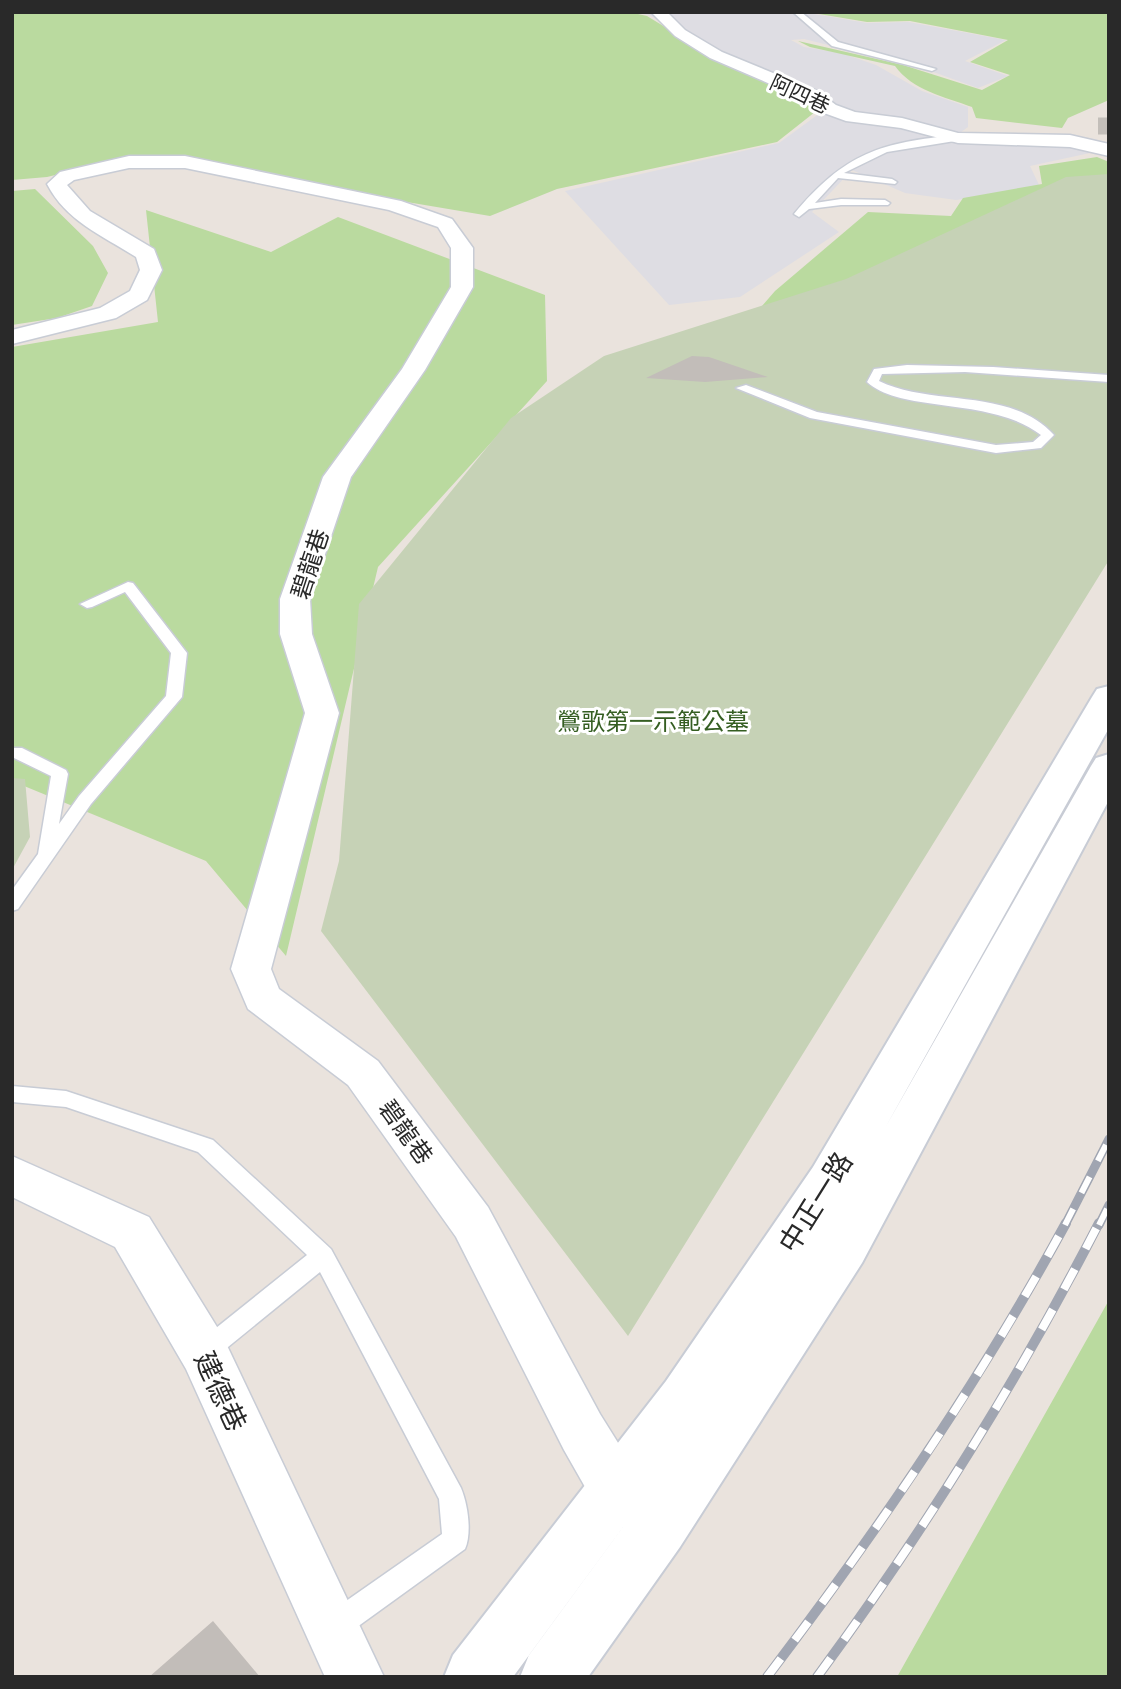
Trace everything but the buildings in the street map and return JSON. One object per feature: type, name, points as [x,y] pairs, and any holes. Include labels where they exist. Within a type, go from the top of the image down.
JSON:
[{"type":"main road","name":"中正一路","points":[[475,1677],[685,1399],[830,1182],[1109,696]]},
{"type":"main road","name":"中正一路","points":[[551,1677],[660,1527],[844,1247],[1109,766]]},
{"type":"street","name":"阿四巷","points":[[658,12],[680,33],[698,45],[772,81],[811,95],[830,109],[958,138],[1043,139],[1091,144],[1109,150]]},
{"type":"street","name":"阿四巷","points":[[1043,139],[1088,128]]},
{"type":"street","name":"碧龍巷","points":[[12,337],[108,313],[139,295],[151,270],[146,254],[107,232],[61,196],[57,184],[67,176],[107,166],[129,162],[185,162],[394,205],[445,223],[462,248],[462,287],[413,370],[337,477],[295,599],[296,634],[322,713],[251,969],[262,998],[363,1073],[472,1223],[582,1432],[616,1489],[660,1527]]},
{"type":"street","name":"建德巷","points":[[12,1175],[132,1232],[204,1352],[355,1677]]},
{"type":"lane","points":[[796,12],[835,44],[932,69]]},
{"type":"lane","name":"阿四巷","points":[[885,202],[852,202],[802,210],[837,175],[865,157],[912,142],[958,138]]},
{"type":"lane","points":[[837,175],[892,183]]},
{"type":"lane","points":[[741,388],[814,415],[996,449],[1037,445],[1048,435],[1035,422],[1005,411],[889,390],[873,382],[878,372],[912,368],[1015,371],[1109,379]]},
{"type":"lane","points":[[12,904],[85,800],[174,697],[179,653],[128,586],[87,604]]},
{"type":"lane","points":[[16,752],[60,774],[44,858]]},
{"type":"lane","points":[[12,1094],[66,1099],[205,1146],[323,1256],[452,1497],[456,1540],[331,1630]]},
{"type":"lane","points":[[204,1352],[323,1256]]},
{"type":"shaded area","points":[[634,12],[802,12],[867,23],[908,22],[1006,40],[965,61],[1008,76],[978,88],[925,69],[804,39],[791,40],[804,47],[841,53],[876,65],[922,91],[968,107],[968,127],[946,143],[1020,142],[1076,147],[1090,153],[1030,166],[1040,187],[956,200],[905,193],[852,170],[812,212],[839,232],[740,297],[669,305],[565,191],[779,143],[831,105],[716,53],[649,15]]},
{"type":"green space","points":[[12,12],[629,12],[647,16],[732,68],[800,94],[815,112],[777,142],[557,189],[490,216],[134,156],[47,177],[12,180]]},
{"type":"green space","points":[[807,12],[1109,12],[1109,100],[1068,118],[1062,128],[976,118],[972,107],[920,87],[895,66],[810,47],[798,41],[903,65],[982,90],[1010,75],[970,62],[1008,40],[910,21],[867,22]]},
{"type":"green space","points":[[1097,157],[1109,162],[1109,191],[725,349],[775,291],[868,212],[951,216],[963,198],[1042,184],[1039,166]]},
{"type":"green space","name":"鶯歌第一示範公墓","points":[[1109,174],[1109,560],[628,1336],[321,931],[339,861],[359,604],[511,418],[604,356],[846,279],[1066,177]]},
{"type":"green space","points":[[35,189],[93,246],[108,273],[92,306],[57,318],[12,325],[12,191]]},
{"type":"green space","points":[[146,210],[271,252],[338,217],[545,295],[547,381],[378,567],[286,956],[206,861],[12,781],[12,347],[158,322]]},
{"type":"green space","points":[[12,778],[25,779],[30,837],[12,870]]},
{"type":"green space","points":[[1109,1300],[1109,1677],[897,1677]]},
{"type":"tunnel","points":[[1098,126],[1109,126]]},
{"type":"railway","points":[[1065,1225],[1109,1139]]},
{"type":"railway","points":[[1099,1225],[1109,1205]]},
{"type":"railway","points":[[767,1677],[925,1456],[998,1341],[1066,1223]]},
{"type":"railway","points":[[817,1677],[894,1568],[967,1456],[1035,1341],[1099,1223]]}]
